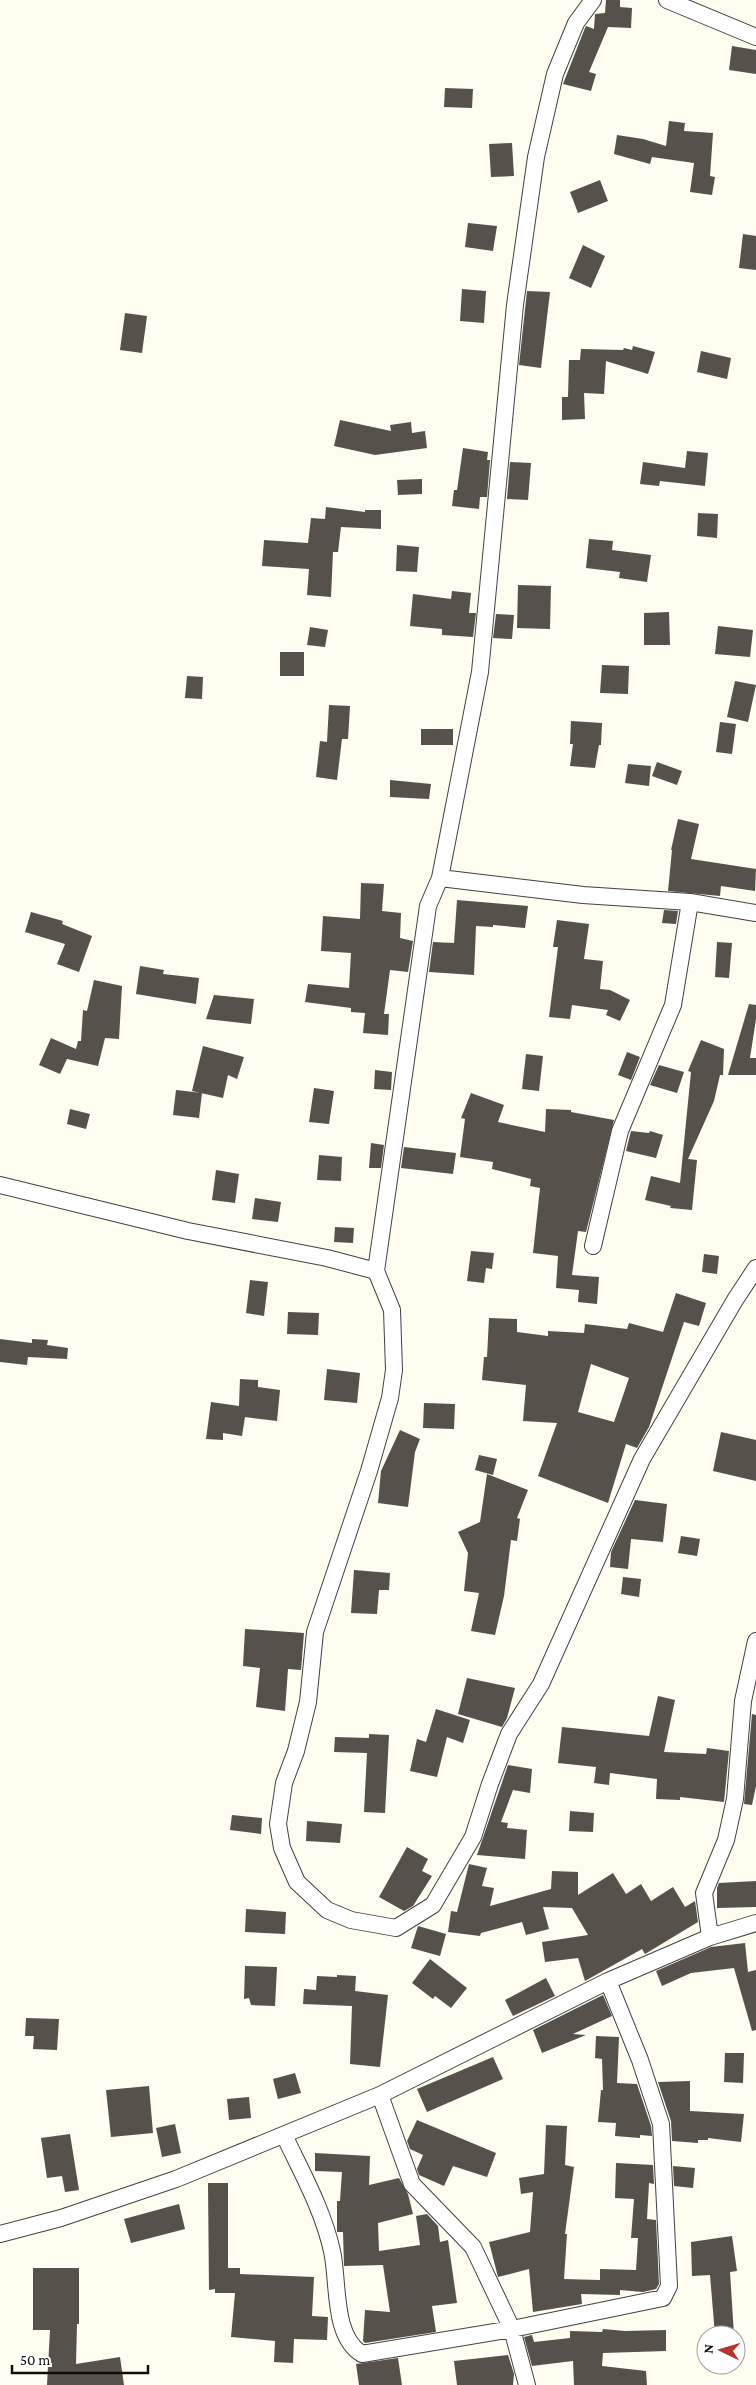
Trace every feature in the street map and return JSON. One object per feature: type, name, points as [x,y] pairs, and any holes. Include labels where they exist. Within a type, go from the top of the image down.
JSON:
[{"type":"street","points":[[592,0],[576,23],[556,74],[536,156],[515,305],[480,672],[440,878],[428,906],[376,1271],[392,1310],[394,1370],[390,1398],[369,1470],[315,1632],[308,1702],[296,1751],[284,1782],[278,1824],[282,1848],[297,1882],[328,1910],[351,1920],[396,1928],[433,1905],[474,1837],[490,1784],[510,1734],[545,1675],[642,1459],[734,1300],[756,1268]]},
{"type":"street","points":[[667,0],[756,37]]},
{"type":"street","points":[[440,878],[583,895],[690,902],[756,913]]},
{"type":"street","points":[[593,1246],[620,1130],[673,1005],[690,902]]},
{"type":"street","points":[[0,1185],[188,1231],[327,1258],[376,1271]]},
{"type":"street","points":[[710,1937],[704,1892],[726,1840],[736,1799],[743,1701],[756,1641]]},
{"type":"street","points":[[0,2234],[61,2218],[176,2179],[284,2135],[380,2095],[608,1981],[710,1937],[756,1923]]},
{"type":"street","points":[[284,2135],[317,2203],[332,2252],[340,2316],[349,2341],[355,2350],[362,2354],[512,2329],[663,2298],[669,2286],[661,2124],[640,2060],[608,1981]]},
{"type":"street","points":[[380,2095],[412,2184],[473,2247],[512,2329],[527,2385]]},
{"type":"building","points":[[606,0],[620,0],[620,7],[632,8],[631,28],[608,27],[589,72],[596,74],[591,91],[563,84],[586,26],[594,29],[595,14],[605,13]]},
{"type":"building","points":[[732,46],[756,50],[756,74],[729,70]]},
{"type":"building","points":[[445,88],[473,89],[472,108],[444,107]]},
{"type":"building","points":[[669,121],[685,123],[684,131],[713,133],[710,176],[715,177],[712,195],[690,192],[694,163],[652,157],[650,164],[614,154],[617,135],[643,139],[666,146]]},
{"type":"building","points":[[512,143],[514,176],[491,177],[489,144]]},
{"type":"building","points":[[600,180],[608,201],[578,213],[570,192]]},
{"type":"building","points":[[468,223],[497,226],[493,251],[465,247]]},
{"type":"building","points":[[743,234],[756,236],[756,270],[739,268]]},
{"type":"building","points":[[583,245],[605,256],[591,288],[569,278]]},
{"type":"building","points":[[462,289],[486,291],[484,323],[460,321]]},
{"type":"building","points":[[527,291],[550,292],[541,368],[519,365]]},
{"type":"building","points":[[125,313],[147,316],[142,353],[120,350]]},
{"type":"building","points":[[633,346],[655,352],[648,374],[606,361],[604,394],[584,393],[585,419],[562,420],[562,397],[568,397],[569,360],[580,360],[581,349],[623,350],[624,348],[632,350]]},
{"type":"building","points":[[701,351],[731,358],[727,379],[697,372]]},
{"type":"building","points":[[340,420],[391,431],[390,425],[411,422],[412,433],[425,431],[427,448],[375,455],[334,446]]},
{"type":"building","points":[[463,448],[488,452],[487,460],[490,460],[487,497],[480,497],[479,509],[452,506],[454,490],[457,490]]},
{"type":"building","points":[[687,451],[708,453],[705,486],[660,481],[659,486],[640,484],[643,462],[685,468]]},
{"type":"building","points":[[510,462],[531,463],[528,500],[507,499]]},
{"type":"building","points":[[422,479],[422,494],[398,495],[397,480]]},
{"type":"building","points":[[326,507],[365,512],[365,510],[381,510],[381,529],[341,527],[338,552],[333,552],[331,597],[307,595],[309,569],[262,566],[264,540],[308,543],[311,518],[325,519]]},
{"type":"building","points":[[698,513],[718,514],[717,538],[697,536]]},
{"type":"building","points":[[589,539],[613,541],[612,550],[651,555],[647,582],[619,578],[620,572],[586,568]]},
{"type":"building","points":[[397,545],[419,547],[417,572],[396,571]]},
{"type":"building","points":[[518,585],[551,586],[550,629],[517,628]]},
{"type":"building","points":[[452,591],[471,593],[469,613],[476,613],[473,637],[442,635],[442,629],[410,626],[413,594],[451,599]]},
{"type":"building","points":[[669,612],[670,645],[644,645],[644,613]]},
{"type":"building","points":[[496,614],[514,615],[512,639],[493,638]]},
{"type":"building","points":[[718,626],[753,630],[750,657],[715,654]]},
{"type":"building","points":[[310,627],[328,630],[325,647],[307,645]]},
{"type":"building","points":[[280,652],[304,652],[304,676],[280,676]]},
{"type":"building","points":[[602,665],[629,666],[628,694],[600,693]]},
{"type":"building","points":[[187,676],[203,677],[202,699],[185,698]]},
{"type":"building","points":[[735,681],[756,685],[748,722],[727,717]]},
{"type":"building","points":[[329,705],[350,706],[348,739],[342,739],[337,780],[316,777],[320,741],[327,742]]},
{"type":"building","points":[[571,721],[602,723],[601,745],[599,745],[595,768],[570,766],[573,744],[570,744]]},
{"type":"building","points":[[720,722],[736,724],[732,754],[716,752]]},
{"type":"building","points":[[421,729],[453,729],[453,745],[421,745]]},
{"type":"building","points":[[657,762],[682,771],[677,785],[652,776]]},
{"type":"building","points":[[628,764],[651,766],[649,786],[625,783]]},
{"type":"building","points":[[390,780],[431,784],[429,799],[390,797]]},
{"type":"building","points":[[678,819],[699,824],[691,859],[756,869],[755,891],[721,886],[720,896],[668,891],[671,850]]},
{"type":"building","points":[[361,883],[384,884],[382,911],[401,913],[400,938],[413,941],[408,972],[390,970],[384,1014],[389,1014],[388,1035],[363,1033],[365,1013],[351,1012],[351,1008],[305,1002],[308,984],[349,988],[351,953],[321,951],[323,916],[360,919]]},
{"type":"building","points":[[457,900],[528,906],[525,928],[493,925],[493,927],[476,926],[474,975],[429,972],[433,942],[454,943]]},
{"type":"building","points":[[664,910],[678,911],[676,924],[662,923]]},
{"type":"building","points":[[31,912],[63,921],[62,924],[92,936],[79,972],[57,964],[65,944],[25,932]]},
{"type":"building","points":[[557,920],[589,924],[584,959],[603,961],[600,989],[610,990],[630,1000],[620,1021],[606,1015],[608,1010],[572,1005],[570,1019],[549,1017],[558,947],[553,947]]},
{"type":"building","points":[[717,942],[732,943],[729,978],[715,977]]},
{"type":"building","points":[[140,966],[164,970],[163,974],[199,978],[196,1004],[136,994]]},
{"type":"building","points":[[94,980],[122,986],[119,1039],[105,1038],[98,1066],[67,1059],[60,1074],[39,1065],[51,1038],[76,1049],[78,1041],[81,1041],[83,1010],[87,1011]]},
{"type":"building","points":[[214,995],[254,999],[251,1024],[206,1019]]},
{"type":"building","points":[[749,1004],[756,1005],[756,1019],[750,1058],[756,1058],[756,1075],[728,1075]]},
{"type":"building","points":[[701,1040],[724,1049],[723,1075],[720,1075],[714,1101],[688,1159],[697,1160],[692,1210],[670,1208],[671,1206],[645,1200],[651,1176],[680,1183],[691,1072],[688,1071]]},
{"type":"building","points":[[203,1046],[244,1057],[237,1079],[228,1075],[223,1098],[192,1091]]},
{"type":"building","points":[[627,1052],[640,1057],[631,1080],[618,1075]]},
{"type":"building","points":[[526,1054],[543,1056],[539,1091],[522,1089]]},
{"type":"building","points":[[659,1065],[684,1072],[677,1093],[650,1085]]},
{"type":"building","points":[[375,1070],[392,1072],[391,1090],[374,1089]]},
{"type":"building","points":[[314,1088],[334,1091],[329,1124],[309,1122]]},
{"type":"building","points":[[176,1090],[202,1093],[199,1118],[173,1115]]},
{"type":"building","points":[[471,1093],[504,1105],[498,1122],[545,1132],[546,1109],[571,1110],[571,1112],[614,1120],[586,1232],[578,1231],[572,1275],[599,1277],[597,1304],[578,1302],[579,1290],[556,1288],[558,1256],[533,1253],[540,1188],[530,1186],[531,1179],[492,1169],[493,1162],[460,1157],[465,1119],[461,1118]]},
{"type":"building","points":[[70,1109],[90,1114],[86,1129],[67,1124]]},
{"type":"building","points":[[631,1131],[649,1133],[650,1131],[663,1135],[656,1158],[626,1151]]},
{"type":"building","points":[[371,1143],[384,1145],[381,1168],[369,1168]]},
{"type":"building","points":[[404,1147],[456,1153],[453,1174],[401,1168]]},
{"type":"building","points":[[319,1155],[342,1157],[341,1181],[317,1180]]},
{"type":"building","points":[[216,1170],[239,1174],[235,1203],[212,1200]]},
{"type":"building","points":[[255,1198],[281,1202],[278,1222],[252,1219]]},
{"type":"building","points":[[335,1227],[354,1228],[353,1243],[334,1242]]},
{"type":"building","points":[[471,1251],[494,1253],[492,1269],[486,1268],[484,1283],[467,1281]]},
{"type":"building","points":[[704,1254],[719,1256],[717,1274],[702,1272]]},
{"type":"building","points":[[250,1280],[268,1282],[264,1316],[246,1313]]},
{"type":"building","points":[[676,1293],[706,1303],[699,1326],[684,1322],[649,1427],[637,1448],[626,1444],[608,1503],[538,1476],[557,1423],[523,1421],[526,1385],[482,1380],[484,1357],[487,1357],[489,1318],[517,1319],[517,1332],[548,1336],[548,1331],[584,1333],[585,1324],[627,1329],[629,1323],[663,1332]],"holes":[[[591,1364],[629,1378],[614,1422],[578,1412]]]},
{"type":"building","points":[[288,1312],[319,1313],[318,1335],[287,1334]]},
{"type":"building","points":[[0,1339],[32,1343],[32,1339],[48,1340],[47,1345],[68,1348],[67,1359],[28,1357],[27,1365],[0,1362]]},
{"type":"building","points":[[327,1369],[360,1373],[357,1403],[324,1400]]},
{"type":"building","points":[[240,1379],[258,1380],[258,1387],[280,1390],[277,1421],[245,1417],[242,1436],[223,1433],[223,1440],[206,1439],[211,1402],[239,1406]]},
{"type":"building","points":[[424,1403],[455,1404],[454,1429],[423,1428]]},
{"type":"building","points":[[400,1430],[420,1439],[415,1452],[408,1507],[378,1503],[381,1471]]},
{"type":"building","points":[[721,1432],[756,1440],[756,1481],[713,1471]]},
{"type":"building","points":[[479,1455],[497,1459],[493,1475],[475,1470]]},
{"type":"building","points":[[487,1474],[528,1490],[517,1518],[520,1519],[517,1541],[511,1540],[504,1596],[495,1635],[471,1631],[479,1593],[464,1591],[468,1553],[458,1532],[480,1522]]},
{"type":"building","points":[[635,1500],[667,1504],[663,1542],[631,1539],[628,1569],[610,1567],[611,1552]]},
{"type":"building","points":[[681,1536],[700,1539],[697,1556],[678,1553]]},
{"type":"building","points":[[354,1570],[390,1573],[389,1590],[379,1590],[377,1614],[351,1613]]},
{"type":"building","points":[[623,1577],[641,1579],[639,1597],[621,1594]]},
{"type":"building","points":[[245,1629],[304,1633],[301,1670],[288,1669],[285,1711],[256,1707],[260,1668],[243,1666]]},
{"type":"building","points":[[467,1678],[515,1688],[507,1718],[502,1727],[458,1714]]},
{"type":"building","points":[[658,1696],[675,1700],[664,1752],[706,1754],[707,1748],[729,1751],[724,1802],[680,1797],[680,1800],[656,1799],[657,1779],[610,1773],[609,1785],[594,1783],[596,1767],[558,1763],[562,1727],[649,1736]]},
{"type":"building","points":[[436,1709],[470,1720],[463,1743],[447,1737],[437,1777],[410,1771],[417,1739],[426,1742]]},
{"type":"building","points":[[752,1714],[756,1715],[756,1786],[752,1805],[744,1804]]},
{"type":"building","points":[[369,1734],[389,1735],[385,1813],[364,1812],[367,1753],[334,1752],[335,1737],[369,1738]]},
{"type":"building","points":[[508,1765],[532,1769],[530,1793],[513,1790],[501,1822],[508,1823],[507,1828],[527,1830],[525,1859],[477,1855]]},
{"type":"building","points":[[570,1811],[594,1813],[593,1832],[569,1831]]},
{"type":"building","points":[[232,1815],[262,1818],[261,1834],[230,1830]]},
{"type":"building","points":[[307,1821],[342,1824],[340,1843],[306,1841]]},
{"type":"building","points":[[407,1847],[428,1859],[422,1871],[432,1876],[413,1906],[404,1911],[379,1897]]},
{"type":"building","points":[[469,1864],[487,1868],[482,1886],[494,1888],[490,1906],[551,1889],[552,1871],[578,1872],[578,1895],[613,1873],[626,1894],[641,1884],[651,1901],[673,1887],[685,1907],[695,1901],[698,1922],[645,1954],[642,1949],[585,1981],[578,1958],[545,1962],[542,1942],[588,1935],[572,1908],[543,1907],[549,1929],[526,1935],[522,1922],[481,1933],[480,1936],[448,1932],[451,1911],[457,1912]]},
{"type":"building","points":[[756,1881],[756,1907],[717,1908],[717,1888],[719,1883]]},
{"type":"building","points":[[246,1909],[286,1912],[285,1934],[245,1932]]},
{"type":"building","points":[[418,1926],[446,1934],[440,1956],[411,1948]]},
{"type":"building","points":[[745,1943],[748,1972],[756,1970],[756,2030],[752,2031],[734,1968],[691,1973],[662,1986],[656,1971],[711,1947]]},
{"type":"building","points":[[430,1959],[467,1988],[451,2008],[435,1996],[433,1999],[412,1983]]},
{"type":"building","points":[[245,1966],[277,1967],[275,2006],[251,2005],[249,1998],[244,1999]]},
{"type":"building","points":[[337,1975],[356,1976],[355,1991],[388,1995],[380,2067],[350,2064],[352,2006],[303,2004],[304,1989],[316,1990],[317,1976],[337,1977]]},
{"type":"building","points":[[546,1978],[555,1996],[513,2016],[505,2000]]},
{"type":"building","points":[[603,1995],[612,2016],[573,2034],[586,2035],[542,2053],[533,2030]]},
{"type":"building","points":[[26,2018],[59,2019],[57,2050],[33,2049],[34,2036],[25,2036]]},
{"type":"building","points":[[596,2036],[619,2037],[617,2083],[637,2084],[651,2126],[652,2136],[640,2135],[640,2138],[615,2136],[616,2123],[598,2122],[601,2090],[603,2090],[602,2059],[595,2058]]},
{"type":"building","points":[[725,2053],[744,2053],[743,2083],[724,2082]]},
{"type":"building","points":[[493,2057],[503,2079],[427,2112],[417,2089]]},
{"type":"building","points":[[295,2073],[301,2093],[278,2099],[273,2079]]},
{"type":"building","points":[[690,2081],[690,2111],[744,2114],[741,2142],[708,2138],[708,2140],[698,2140],[698,2143],[672,2141],[671,2121],[658,2082]]},
{"type":"building","points":[[149,2086],[153,2133],[111,2137],[106,2090]]},
{"type":"building","points":[[249,2097],[251,2118],[229,2120],[227,2099]]},
{"type":"building","points":[[417,2120],[496,2153],[487,2177],[453,2166],[444,2186],[419,2175],[417,2169],[423,2155],[410,2149],[407,2141]]},
{"type":"building","points":[[175,2124],[181,2153],[162,2157],[156,2128]]},
{"type":"building","points":[[546,2125],[567,2126],[565,2165],[574,2167],[565,2234],[567,2234],[564,2279],[600,2280],[600,2269],[636,2270],[638,2238],[631,2238],[634,2199],[615,2198],[616,2163],[653,2165],[654,2184],[649,2183],[647,2219],[656,2220],[659,2284],[656,2289],[643,2292],[620,2290],[620,2295],[581,2294],[582,2304],[533,2312],[529,2269],[498,2277],[489,2242],[530,2232],[533,2192],[521,2194],[519,2178],[544,2174]]},
{"type":"building","points":[[70,2134],[79,2190],[65,2192],[62,2176],[47,2178],[41,2138]]},
{"type":"building","points":[[315,2153],[370,2156],[369,2185],[399,2178],[408,2194],[413,2214],[378,2223],[379,2251],[420,2245],[416,2216],[427,2214],[438,2226],[440,2242],[448,2240],[457,2303],[432,2306],[436,2332],[365,2343],[363,2341],[365,2310],[390,2312],[383,2265],[344,2266],[343,2232],[337,2232],[337,2201],[340,2201],[342,2172],[315,2171]]},
{"type":"building","points":[[673,2166],[695,2168],[693,2188],[674,2186]]},
{"type":"building","points":[[208,2183],[228,2183],[228,2268],[240,2268],[240,2274],[314,2277],[312,2316],[328,2317],[327,2340],[294,2339],[293,2363],[274,2362],[275,2341],[231,2337],[235,2293],[215,2293],[215,2289],[209,2290]]},
{"type":"building","points":[[179,2204],[185,2229],[131,2243],[124,2219]]},
{"type":"building","points":[[732,2236],[737,2271],[730,2272],[733,2325],[714,2325],[710,2275],[692,2276],[691,2242]]},
{"type":"building","points":[[33,2268],[79,2268],[79,2324],[77,2324],[76,2364],[120,2357],[124,2385],[47,2385],[50,2330],[33,2330]]},
{"type":"building","points":[[603,2329],[625,2331],[666,2330],[666,2351],[603,2353],[602,2366],[646,2371],[647,2385],[574,2385],[573,2361],[532,2366],[524,2337],[532,2335],[534,2342],[570,2338],[570,2331],[602,2332]]},
{"type":"building","points":[[508,2355],[514,2374],[513,2385],[457,2385],[454,2361]]},
{"type":"building","points":[[398,2358],[402,2385],[359,2385],[356,2364]]}]
